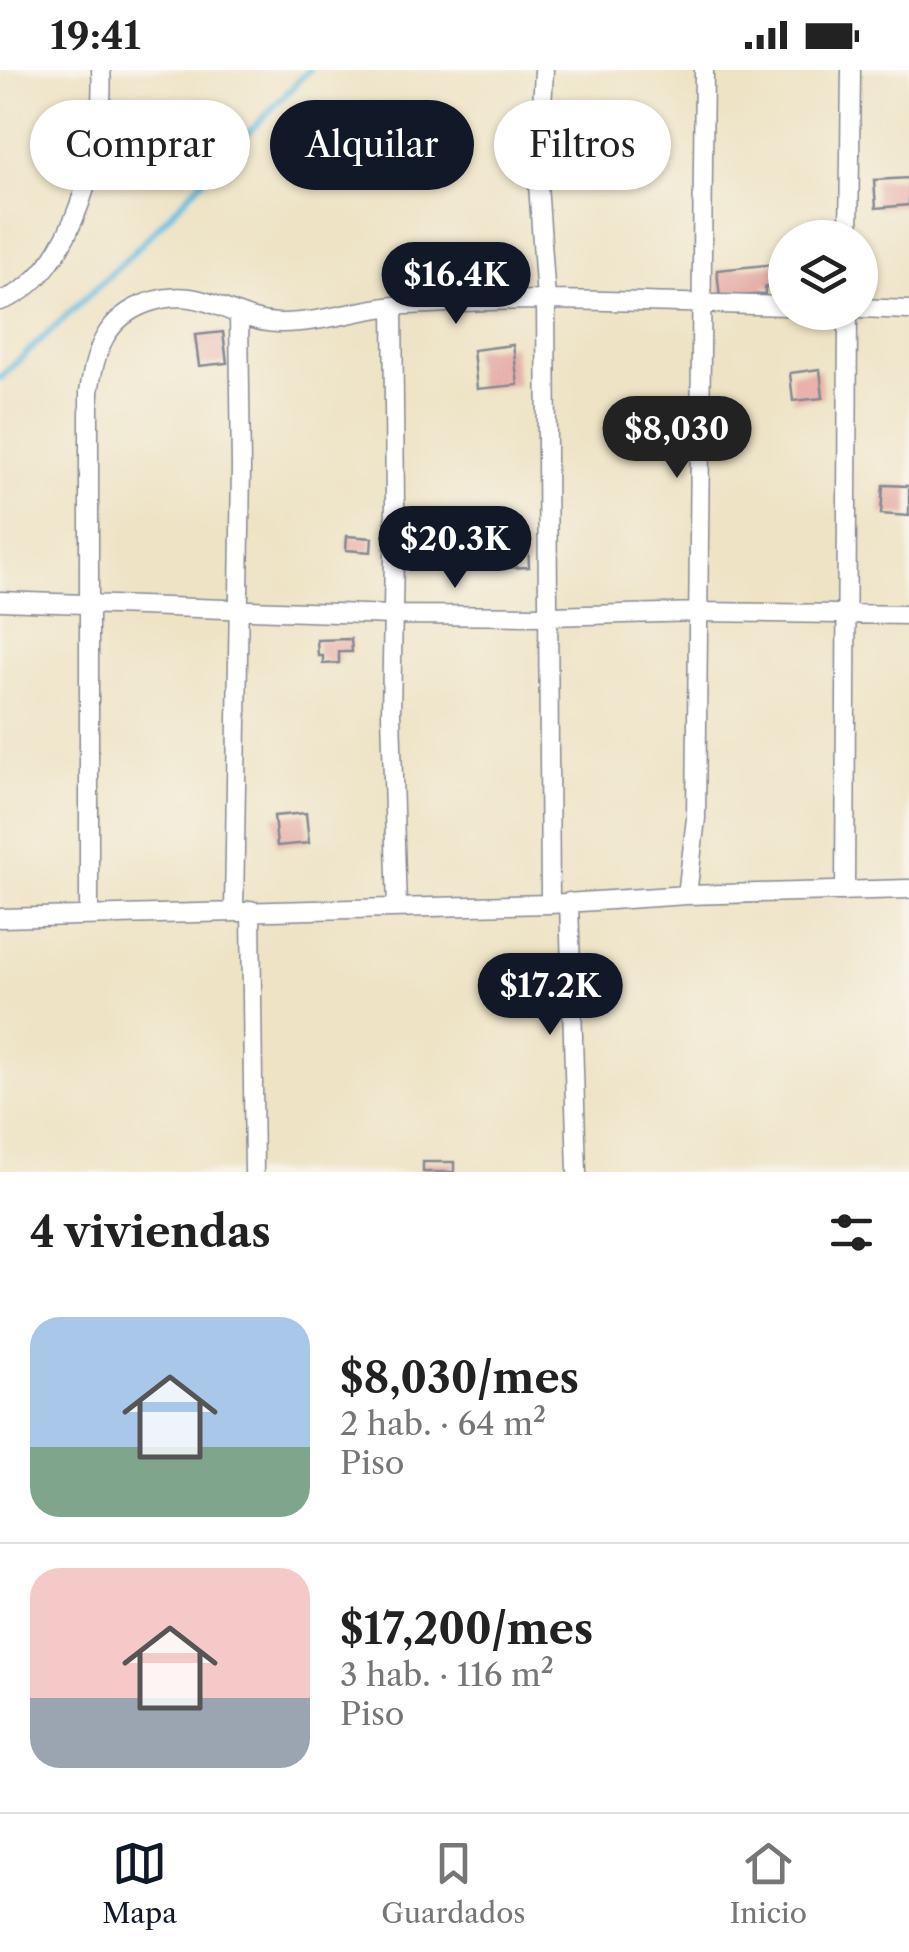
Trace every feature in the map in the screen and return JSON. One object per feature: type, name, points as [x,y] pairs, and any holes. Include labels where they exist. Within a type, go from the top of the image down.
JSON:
[{"type":"street","points":[[0,301],[15,296],[38,279],[59,251],[90,170],[101,70]]},
{"type":"street","points":[[544,70],[538,184],[546,300],[550,616],[560,903],[578,1172]]},
{"type":"street","points":[[687,895],[696,818],[704,70]]},
{"type":"street","points":[[849,220],[851,70]]},
{"type":"street","points":[[89,914],[88,392],[94,358],[108,329],[126,312],[171,298],[193,297],[273,323],[304,323],[393,306],[546,300],[768,306]]},
{"type":"street","points":[[393,306],[391,713],[397,908]]},
{"type":"street","points":[[878,309],[909,310]]},
{"type":"street","points":[[239,315],[243,910],[254,1172]]},
{"type":"street","points":[[845,891],[848,330]]},
{"type":"street","points":[[0,601],[392,614],[909,615]]},
{"type":"street","points":[[0,918],[909,890]]},
{"type":"building","points":[[909,178],[909,205],[876,208],[874,180]]},
{"type":"building","points":[[768,265],[768,287],[765,294],[720,298],[717,270]]},
{"type":"building","points":[[223,332],[227,363],[199,366],[195,335]]},
{"type":"building","points":[[513,345],[518,385],[477,389],[473,350]]},
{"type":"building","points":[[820,369],[823,398],[793,401],[790,373]]},
{"type":"building","points":[[883,485],[909,486],[909,516],[881,514]]},
{"type":"building","points":[[347,536],[372,538],[371,552],[346,550]]},
{"type":"building","points":[[528,544],[529,567],[507,568],[506,545]]},
{"type":"building","points":[[351,639],[352,652],[339,652],[339,663],[323,664],[317,640]]},
{"type":"building","points":[[306,813],[309,843],[277,846],[274,816]]},
{"type":"building","points":[[423,1162],[454,1162],[454,1172],[423,1172]]},
{"type":"waterway","points":[[0,378],[126,260],[309,70]]}]
